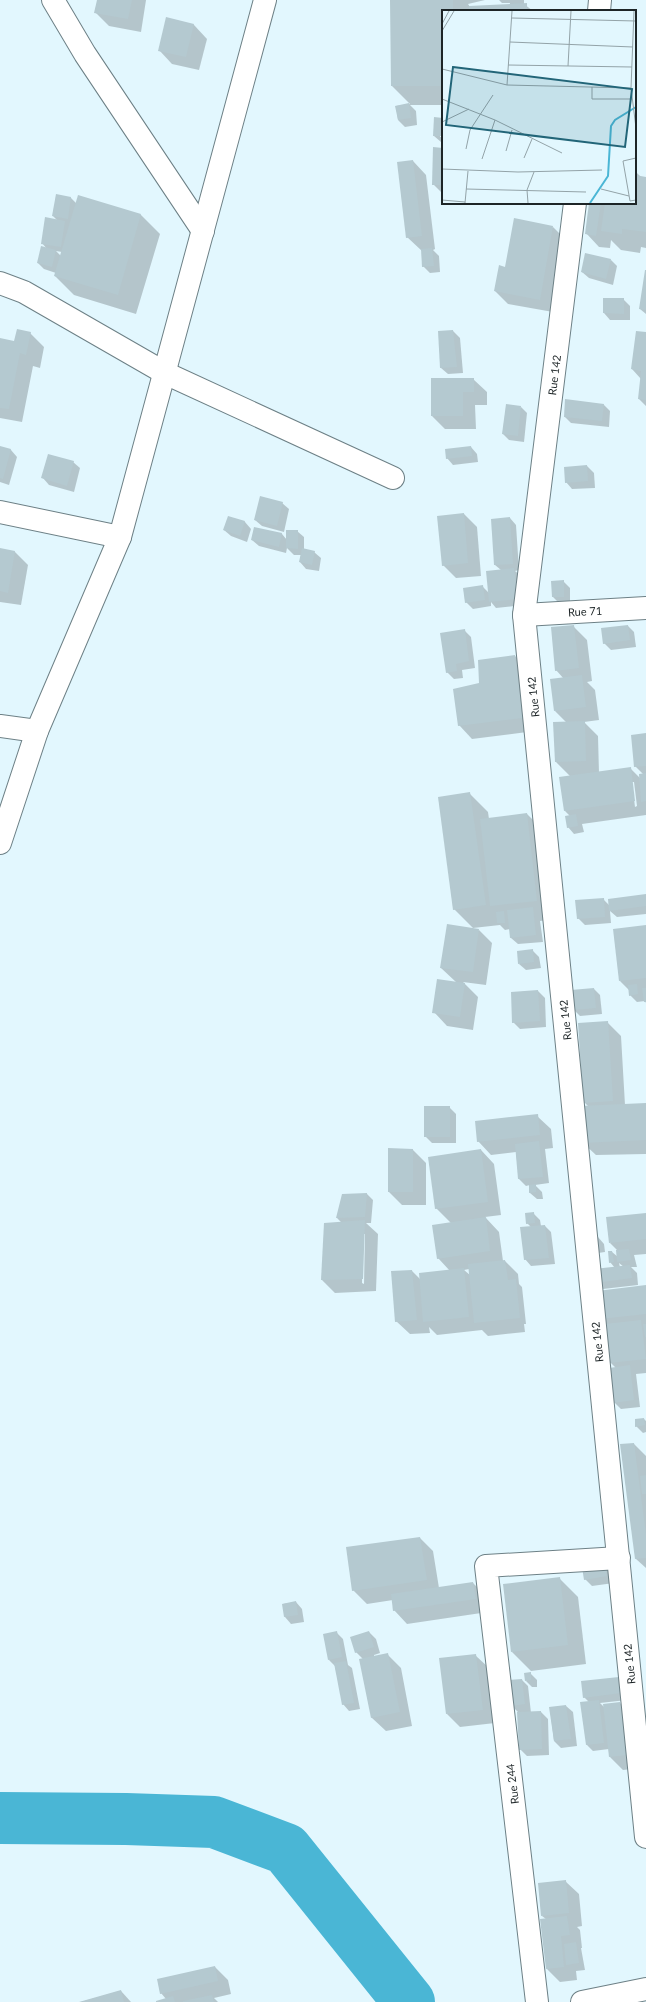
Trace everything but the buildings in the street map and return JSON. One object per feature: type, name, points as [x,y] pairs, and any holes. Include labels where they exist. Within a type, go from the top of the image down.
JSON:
[{"type":"street","points":[[52,0],[85,54],[203,231]]},
{"type":"street","points":[[0,844],[37,731],[120,537],[265,0]]},
{"type":"street","points":[[599,10],[600,0]]},
{"type":"street","name":"Rue 142","points":[[575,204],[524,615],[646,1837]]},
{"type":"street","points":[[0,283],[24,292],[165,373],[393,478]]},
{"type":"street","points":[[0,512],[120,537]]},
{"type":"street","name":"Rue 71","points":[[524,615],[646,608]]},
{"type":"street","points":[[0,726],[37,731]]},
{"type":"street","name":"Rue 244","points":[[537,2002],[486,1566],[618,1558]]},
{"type":"street","points":[[582,2002],[646,1989]]},
{"type":"waterway","points":[[0,1818],[126,1819],[214,1822],[286,1849],[409,2002]]}]
